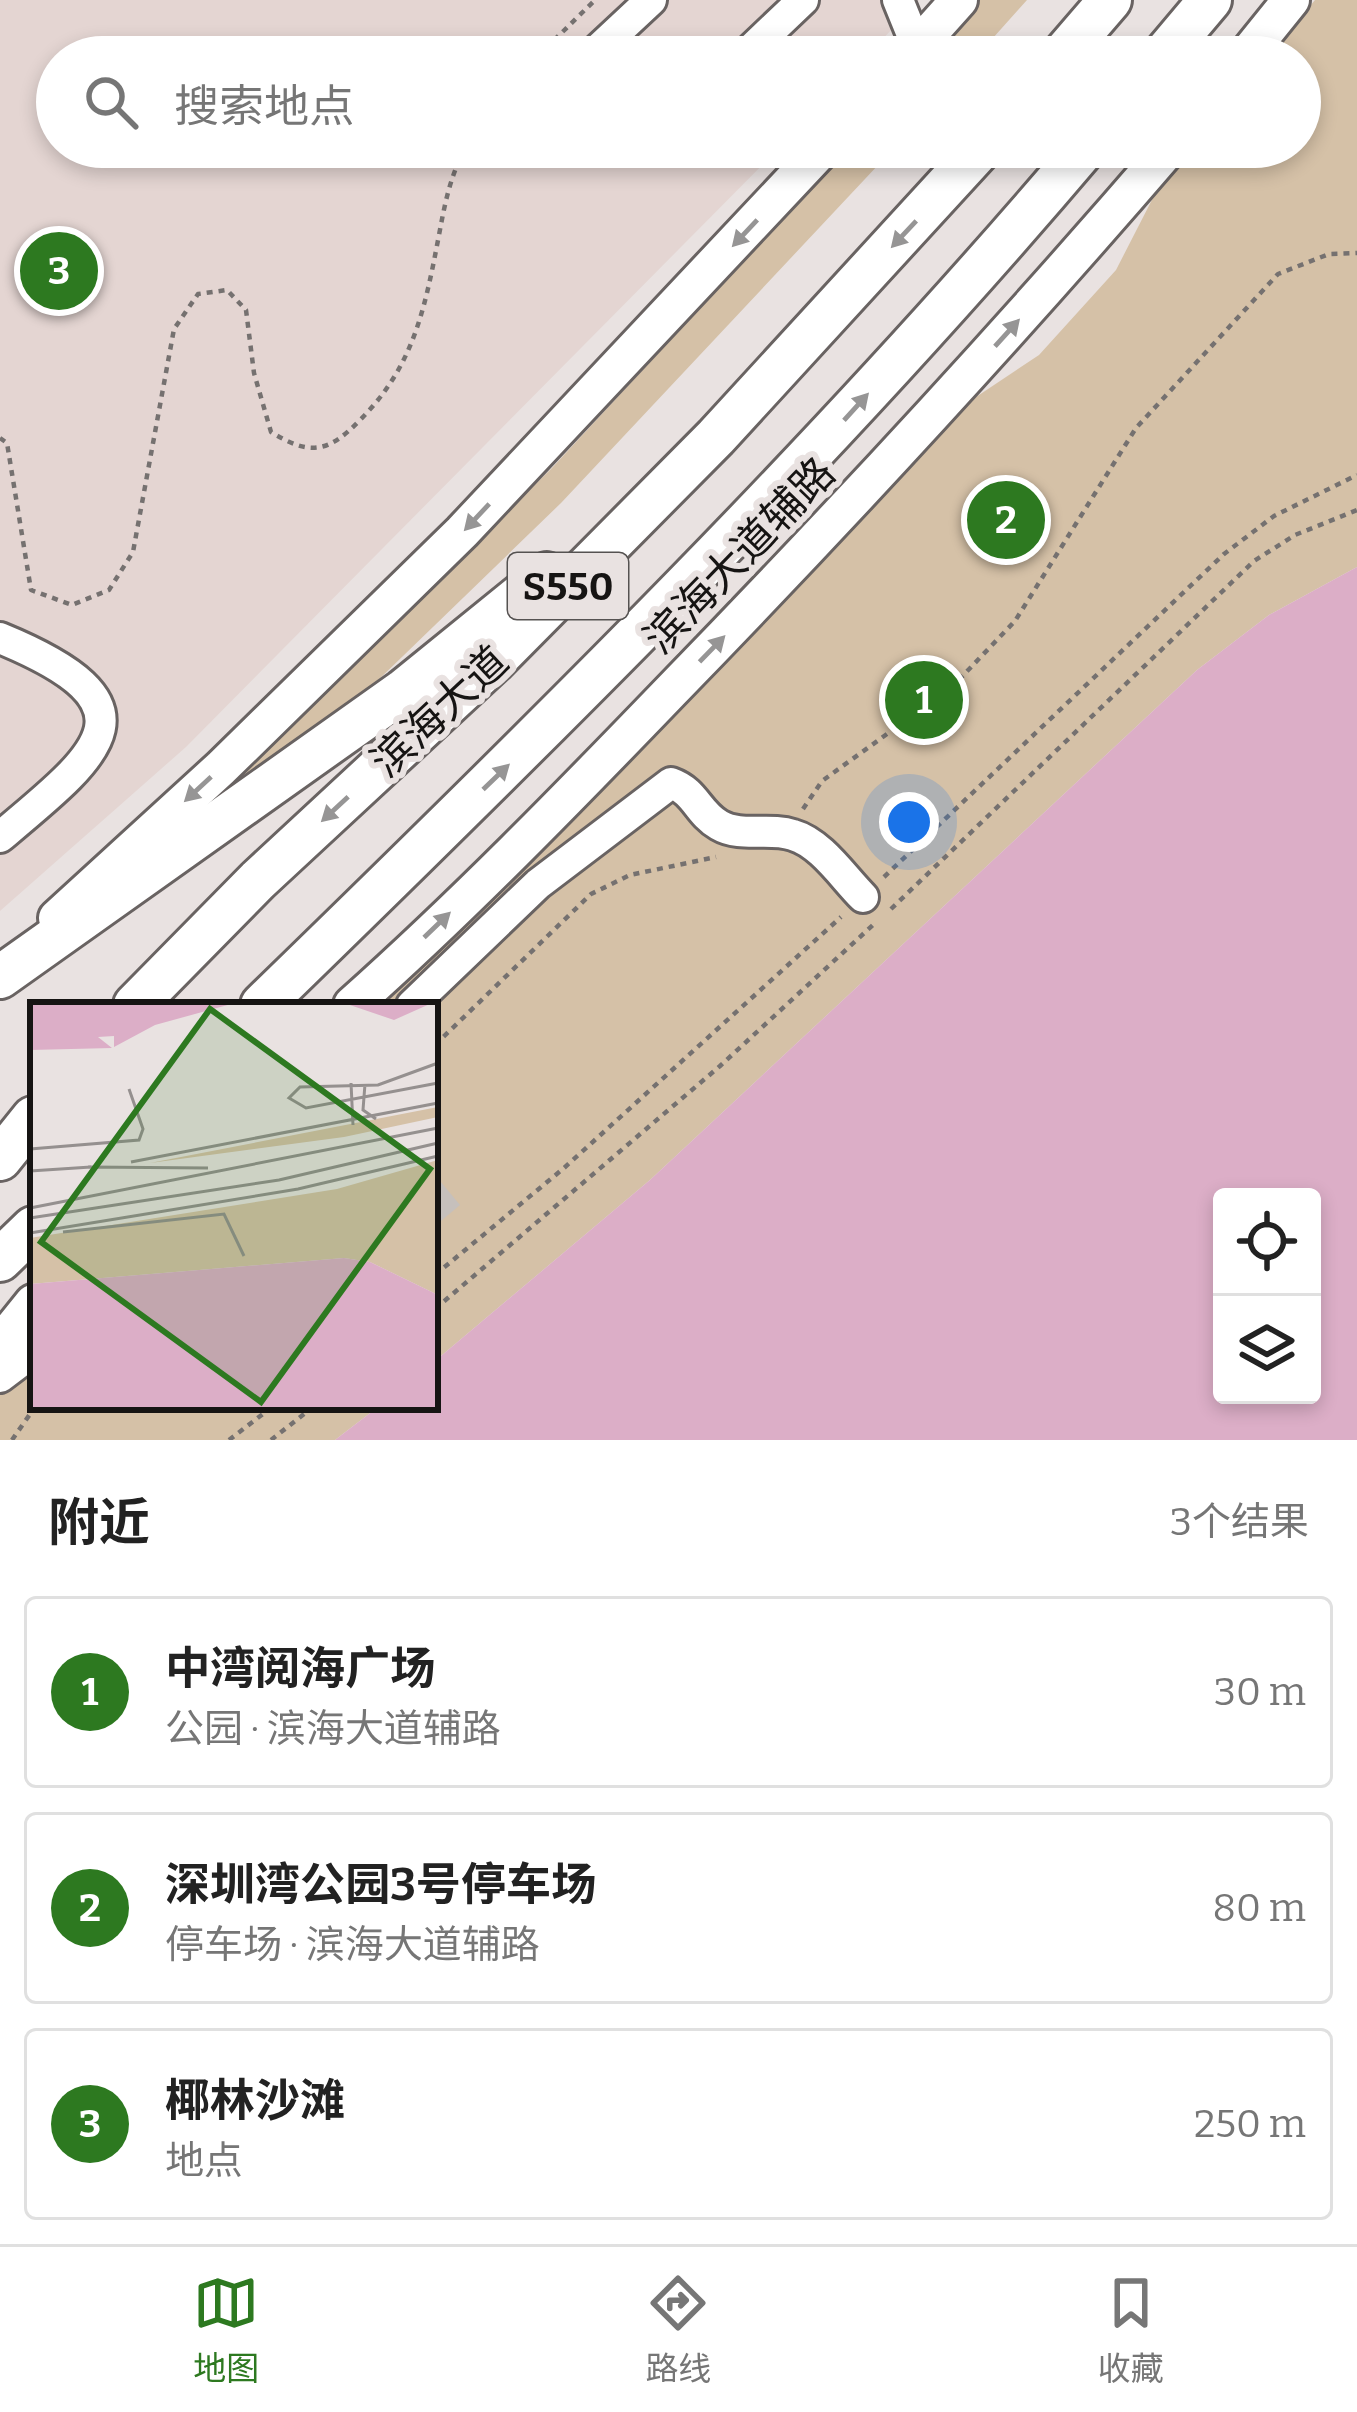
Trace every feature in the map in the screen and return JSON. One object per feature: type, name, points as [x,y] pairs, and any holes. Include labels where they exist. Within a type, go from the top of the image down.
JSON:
[{"type":"highway","points":[[1078,36],[1110,0]]},
{"type":"highway","points":[[1180,36],[1210,0]]},
{"type":"highway","name":"滨海大道","points":[[138,1002],[258,880],[493,662],[716,437],[963,168]]},
{"type":"highway","name":"滨海大道","points":[[265,1002],[553,722],[780,489],[1068,168]]},
{"type":"highway","points":[[0,974],[403,691],[716,437]]},
{"type":"highway","points":[[0,1159],[30,1122]]},
{"type":"main road","points":[[927,36],[959,0]]},
{"type":"main road","points":[[1262,36],[1292,0]]},
{"type":"main road","points":[[0,974],[463,532],[804,168]]},
{"type":"main road","name":"滨海大道辅路","points":[[355,1002],[541,825],[725,635],[1054,281],[1152,168]]},
{"type":"main road","points":[[0,1344],[30,1307]]},
{"type":"street","points":[[612,36],[651,0]]},
{"type":"street","points":[[765,36],[803,0]]},
{"type":"street","points":[[898,0],[908,36]]},
{"type":"street","points":[[0,638],[59,665],[82,682],[102,718],[88,759],[0,837]]},
{"type":"street","points":[[415,1002],[538,884],[671,783],[687,789],[722,827],[778,832],[806,841],[863,897]]},
{"type":"street","points":[[0,1377],[30,1354]]},
{"type":"path","points":[[558,36],[595,0]]},
{"type":"path","points":[[0,438],[7,443],[31,590],[72,605],[109,590],[133,553],[174,329],[198,294],[227,290],[246,310],[254,373],[271,432],[295,447],[316,451],[347,434],[376,404],[412,350],[454,168]]},
{"type":"path","points":[[778,832],[791,823],[822,781],[952,687],[1016,621],[1136,428],[1278,274],[1329,254],[1357,253]]},
{"type":"path","points":[[438,1273],[564,1168],[863,897],[1224,554],[1274,516],[1357,475]]},
{"type":"path","points":[[438,1042],[591,894],[630,875],[719,856]]},
{"type":"path","points":[[12,1440],[33,1410]]},
{"type":"path","points":[[229,1440],[268,1410]]},
{"type":"path","points":[[271,1440],[309,1410]]},
{"type":"shaded area","points":[[0,0],[919,0],[886,36],[36,36],[36,168],[759,168],[186,747],[0,911]]},
{"type":"shaded area","points":[[979,0],[1027,0],[995,36],[948,36]]},
{"type":"shaded area","points":[[1315,0],[1357,0],[1357,567],[1269,615],[1197,670],[650,1180],[438,1358],[438,1002],[374,1002],[745,640],[976,397],[1039,355],[1116,270],[1157,190],[1175,168],[1321,168],[1321,36],[1285,36]]},
{"type":"shaded area","points":[[830,168],[875,168],[561,503],[372,686],[209,807],[208,802],[551,469]]},
{"type":"shaded area","points":[[1357,567],[1357,1440],[335,1440],[374,1410],[438,1410],[438,1358],[650,1180],[1197,670],[1269,615]]},
{"type":"shaded area","points":[[30,1358],[30,1410],[374,1410],[335,1440],[0,1440],[0,1393]]},
{"type":"building","points":[[438,1183],[460,1205],[438,1223]]},
{"type":"place","name":"椰林沙滩","points":[[59,271]]},
{"type":"place","name":"深圳湾公园3号停车场","points":[[1006,520]]},
{"type":"place","name":"中湾阅海广场","points":[[924,700]]}]
